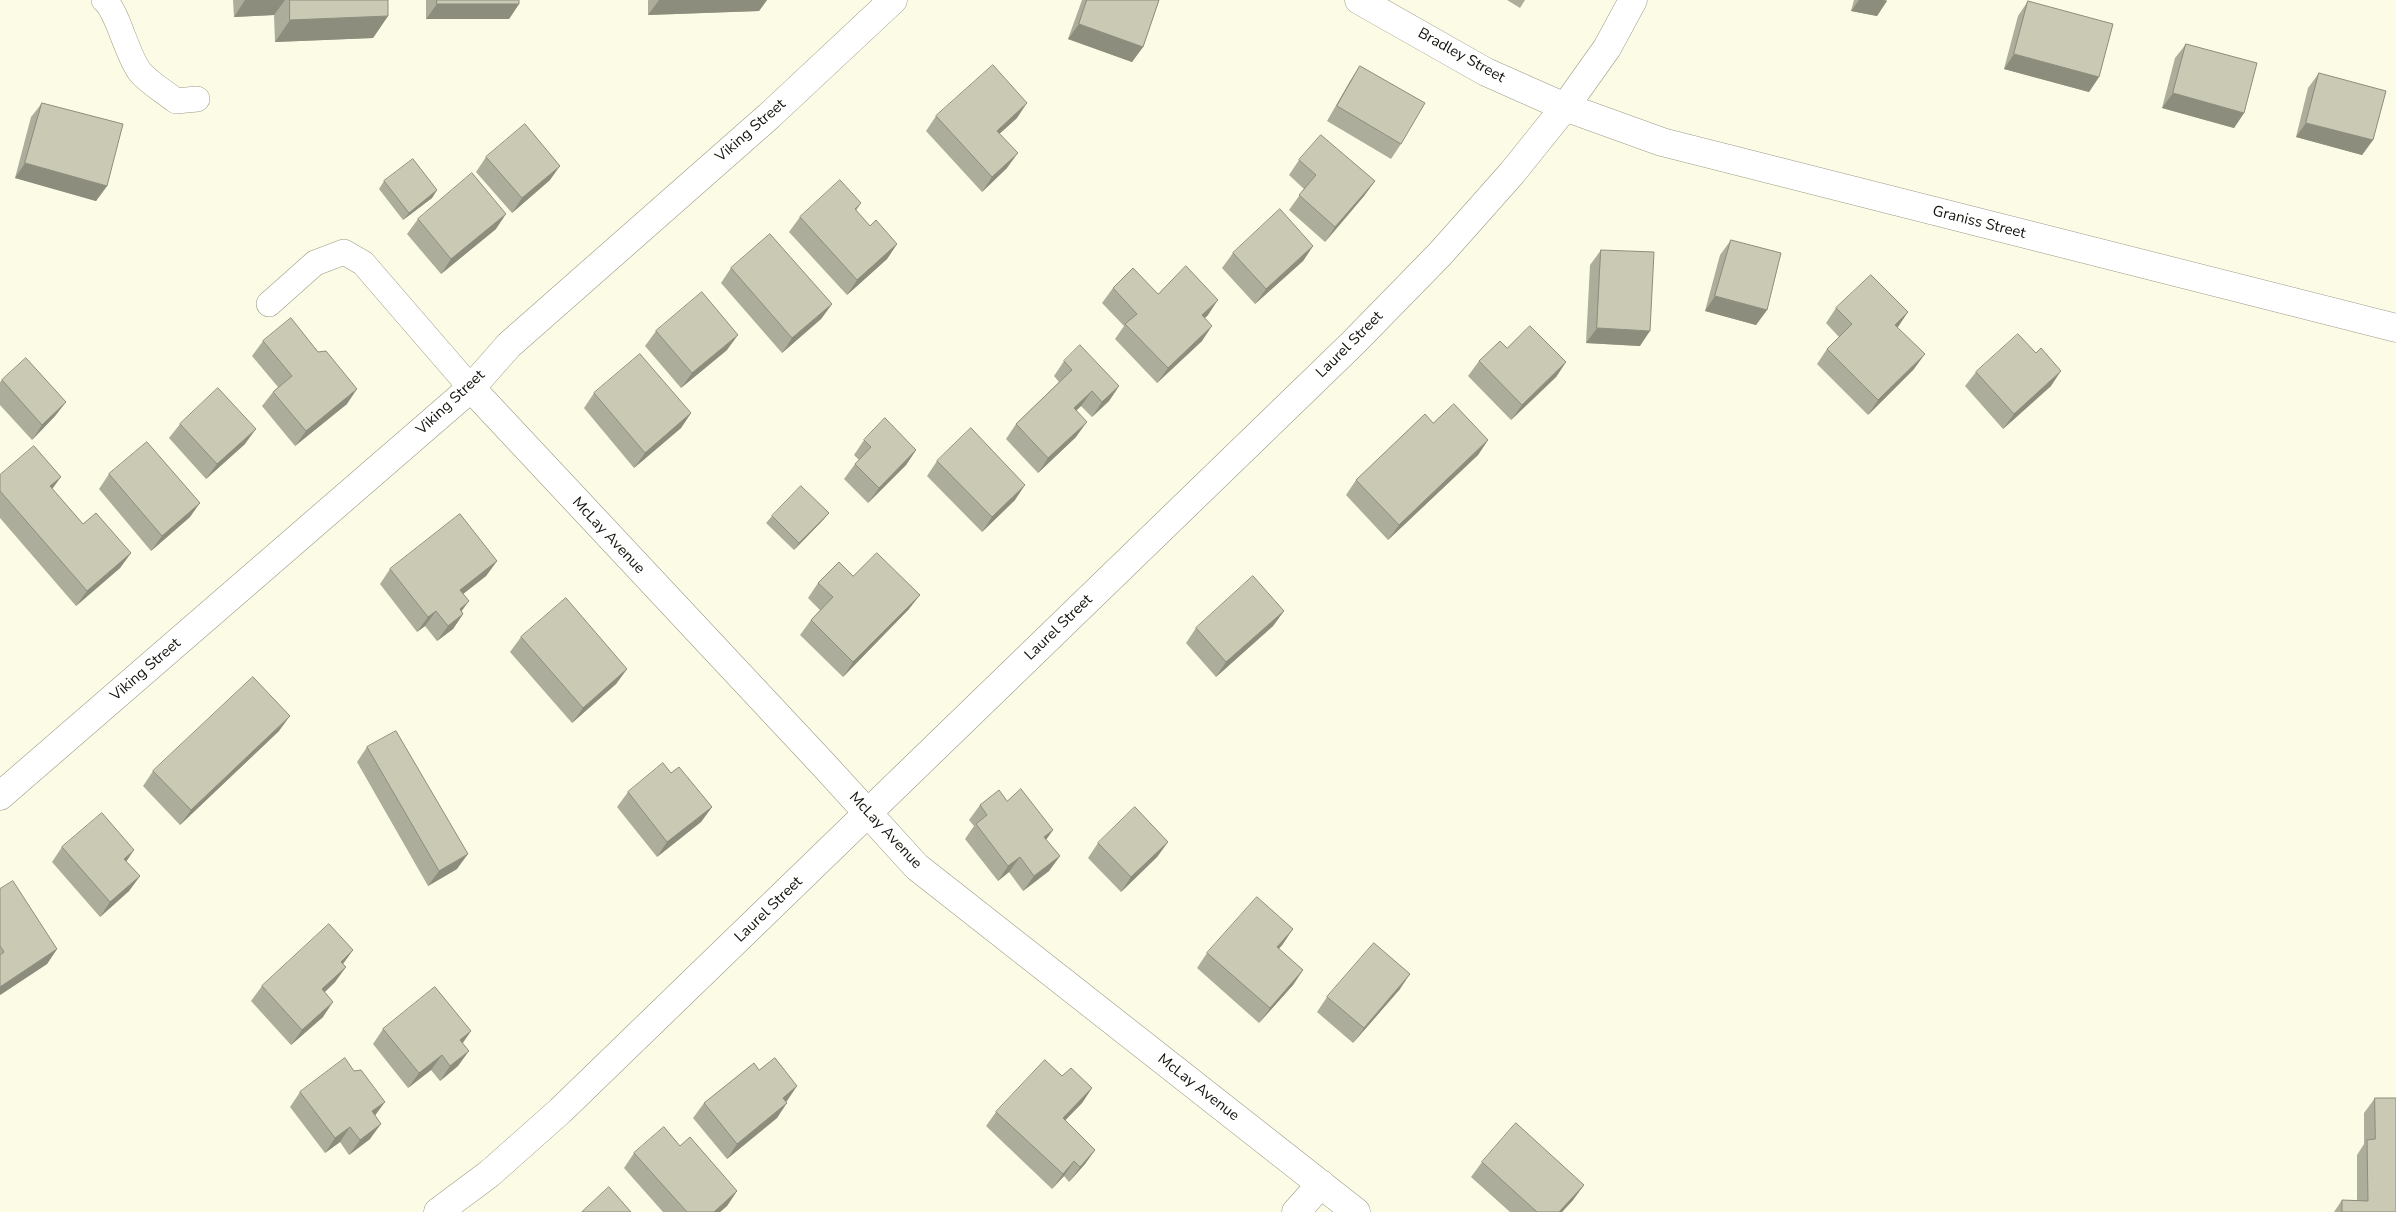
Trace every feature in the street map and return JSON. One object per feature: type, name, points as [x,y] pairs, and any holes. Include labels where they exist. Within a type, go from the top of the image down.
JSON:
[{"type":"street","name":"Viking Street","points":[[0,796],[471,388],[509,345],[769,116],[893,0]]},
{"type":"street","name":"Bradley Street","points":[[1359,0],[1486,72],[1565,107]]},
{"type":"street","name":"Laurel Street","points":[[438,1212],[489,1174],[560,1111],[869,814],[1353,343],[1427,268],[1512,173],[1565,107],[1607,48],[1633,0]]},
{"type":"street","name":"Graniss Street","points":[[1565,107],[1662,142],[2396,328]]},
{"type":"street","name":"McLay Avenue","points":[[471,388],[917,867],[1356,1212]]},
{"type":"street","points":[[1296,1212],[1321,1184]]},
{"type":"lane","points":[[104,0],[110,5],[122,38],[140,72],[176,101],[197,99]]},
{"type":"lane","points":[[269,304],[315,263],[344,252],[363,263],[471,388]]},
{"type":"building","points":[[290,0],[388,0],[388,16],[290,20]]},
{"type":"building","points":[[437,0],[519,0],[519,4],[437,4]]},
{"type":"building","points":[[1087,0],[1159,0],[1143,47],[1079,24]]},
{"type":"building","points":[[2028,1],[2113,24],[2099,77],[2014,54]]},
{"type":"building","points":[[2186,44],[2257,63],[2244,113],[2173,93]]},
{"type":"building","points":[[993,65],[1027,103],[997,131],[1018,153],[992,177],[936,116]]},
{"type":"building","points":[[1360,66],[1425,103],[1401,144],[1337,106]]},
{"type":"building","points":[[2319,73],[2386,91],[2373,140],[2306,123]]},
{"type":"building","points":[[42,103],[123,124],[107,186],[25,163]]},
{"type":"building","points":[[525,124],[560,166],[522,198],[486,157]]},
{"type":"building","points":[[1321,135],[1375,181],[1335,227],[1299,195],[1316,175],[1299,160]]},
{"type":"building","points":[[413,159],[437,190],[409,213],[384,181]]},
{"type":"building","points":[[472,173],[506,214],[451,259],[418,219]]},
{"type":"building","points":[[840,180],[861,203],[855,209],[870,226],[876,220],[897,244],[857,280],[800,217]]},
{"type":"building","points":[[1280,209],[1313,246],[1266,289],[1233,253]]},
{"type":"building","points":[[770,234],[832,304],[792,338],[731,268]]},
{"type":"building","points":[[1731,240],[1781,253],[1767,310],[1715,296]]},
{"type":"building","points":[[1601,250],[1654,252],[1650,331],[1597,328]]},
{"type":"building","points":[[1186,266],[1218,300],[1202,315],[1212,326],[1168,368],[1125,324],[1137,314],[1113,288],[1133,268],[1158,294]]},
{"type":"building","points":[[1871,275],[1908,312],[1895,325],[1925,354],[1878,400],[1827,349],[1852,324],[1836,308]]},
{"type":"building","points":[[702,292],[738,335],[692,373],[656,331]]},
{"type":"building","points":[[291,318],[318,352],[326,351],[357,389],[306,431],[273,392],[292,376],[263,341]]},
{"type":"building","points":[[1530,326],[1566,362],[1522,405],[1479,361],[1500,341],[1507,348]]},
{"type":"building","points":[[2018,334],[2036,353],[2041,348],[2061,371],[2014,414],[1976,372]]},
{"type":"building","points":[[1080,345],[1119,386],[1102,402],[1092,391],[1074,408],[1087,422],[1048,458],[1016,424],[1072,370],[1064,361]]},
{"type":"building","points":[[640,354],[691,413],[645,453],[594,393]]},
{"type":"building","points":[[26,358],[66,402],[42,425],[2,380]]},
{"type":"building","points":[[218,388],[256,429],[217,464],[180,424]]},
{"type":"building","points":[[1454,404],[1488,440],[1399,525],[1356,480],[1425,414],[1433,423]]},
{"type":"building","points":[[885,418],[916,450],[879,488],[855,464],[871,447],[864,440]]},
{"type":"building","points":[[971,428],[1025,485],[992,517],[937,461]]},
{"type":"building","points":[[147,442],[200,503],[162,536],[109,474]]},
{"type":"building","points":[[34,446],[61,477],[50,486],[83,524],[96,513],[131,553],[87,591],[0,491],[0,475]]},
{"type":"building","points":[[801,486],[829,513],[799,543],[772,516]]},
{"type":"building","points":[[460,514],[497,561],[460,590],[469,601],[460,609],[463,614],[448,626],[436,611],[428,617],[390,569]]},
{"type":"building","points":[[877,553],[920,595],[853,662],[811,620],[833,597],[818,583],[839,562],[853,576]]},
{"type":"building","points":[[1253,576],[1284,611],[1226,662],[1196,628]]},
{"type":"building","points":[[566,598],[627,669],[583,708],[521,637]]},
{"type":"building","points":[[253,677],[290,716],[191,810],[153,771]]},
{"type":"building","points":[[396,731],[468,854],[439,871],[367,747]]},
{"type":"building","points":[[663,763],[671,773],[679,767],[712,807],[667,842],[628,792]]},
{"type":"building","points":[[1021,789],[1053,830],[1044,837],[1060,856],[1034,876],[1020,857],[1008,866],[976,824],[987,815],[980,805],[999,790],[1007,801]]},
{"type":"building","points":[[1135,807],[1168,842],[1131,877],[1098,843]]},
{"type":"building","points":[[102,813],[134,850],[124,859],[140,876],[110,902],[62,847]]},
{"type":"building","points":[[13,881],[57,949],[0,987],[0,955],[4,952],[0,946],[0,889]]},
{"type":"building","points":[[1257,897],[1293,929],[1277,947],[1303,970],[1270,1008],[1207,953]]},
{"type":"building","points":[[329,924],[353,950],[341,962],[346,967],[322,989],[333,1002],[302,1030],[262,986]]},
{"type":"building","points":[[1374,943],[1410,974],[1364,1028],[1327,997]]},
{"type":"building","points":[[435,987],[471,1031],[460,1040],[469,1051],[450,1066],[442,1055],[419,1073],[383,1029]]},
{"type":"building","points":[[345,1058],[354,1071],[361,1070],[385,1102],[372,1111],[381,1124],[360,1140],[350,1127],[335,1138],[300,1092]]},
{"type":"building","points":[[775,1058],[797,1086],[783,1098],[787,1103],[737,1144],[704,1103],[754,1063],[759,1070]]},
{"type":"building","points":[[1045,1060],[1062,1076],[1071,1068],[1092,1088],[1063,1118],[1095,1150],[1080,1167],[1074,1161],[1063,1174],[996,1112]]},
{"type":"building","points":[[2375,1098],[2396,1098],[2396,1212],[2342,1212],[2342,1200],[2368,1201],[2367,1140],[2375,1139]]},
{"type":"building","points":[[1516,1123],[1584,1185],[1559,1212],[1537,1212],[1482,1162]]},
{"type":"building","points":[[664,1127],[680,1146],[690,1137],[737,1191],[714,1212],[687,1212],[634,1153]]},
{"type":"building","points":[[609,1187],[631,1212],[582,1212]]}]
